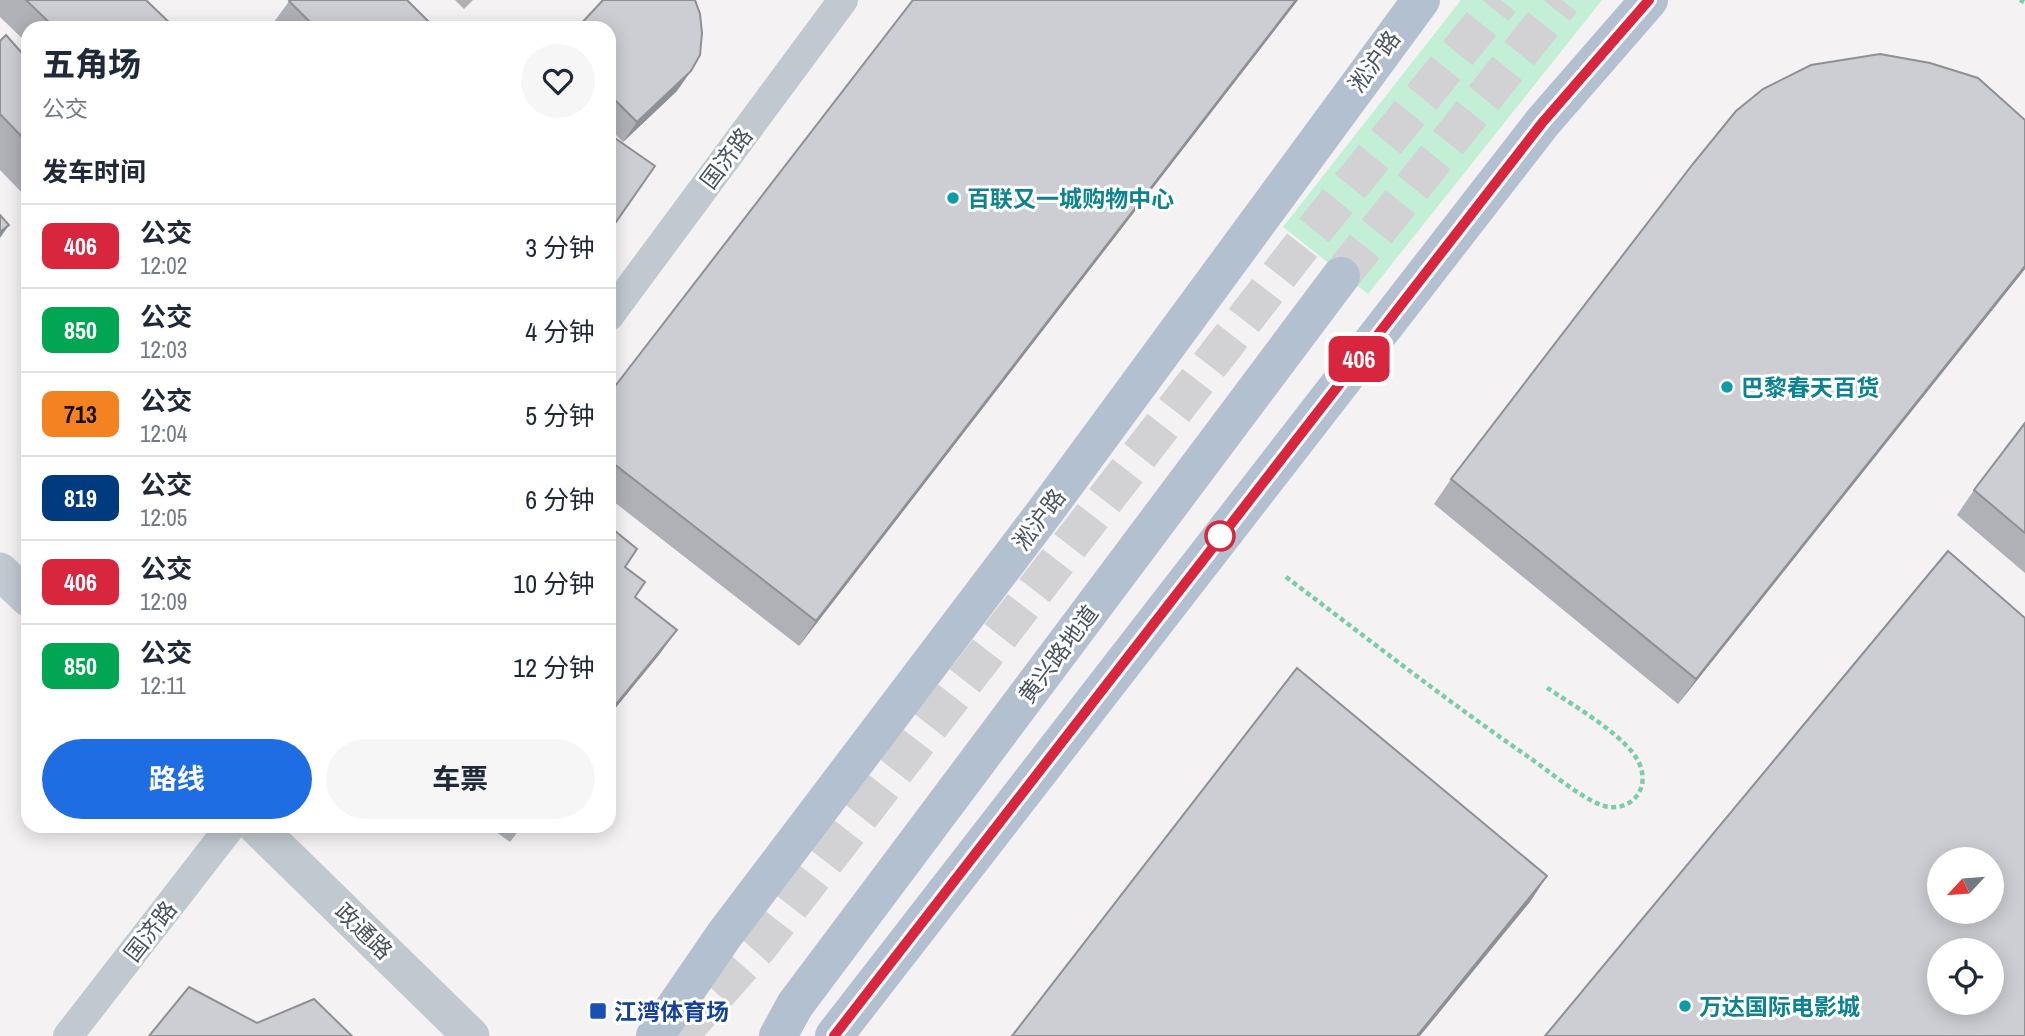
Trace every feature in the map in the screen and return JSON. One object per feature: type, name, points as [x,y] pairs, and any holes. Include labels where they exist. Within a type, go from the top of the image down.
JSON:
[{"type":"main road","name":"淞沪路","points":[[655,1036],[725,934],[1047,509],[1421,0]]},
{"type":"main road","points":[[834,1036],[1542,123],[1648,0]]},
{"type":"main road","name":"黄兴路地道","points":[[778,1036],[795,1004],[1341,276]]},
{"type":"street","name":"国济路","points":[[616,307],[843,0]]},
{"type":"street","points":[[0,570],[21,591]]},
{"type":"street","name":"国济路","points":[[68,1036],[226,833]]},
{"type":"street","name":"政通路","points":[[263,833],[471,1036]]},
{"type":"path","points":[[1286,578],[1509,744],[1576,790],[1602,805],[1618,808],[1629,804],[1640,794],[1643,780],[1633,751],[1618,737],[1546,687]]},
{"type":"green space","points":[[1461,0],[1602,0],[1368,294],[1283,227]]},
{"type":"building","points":[[26,0],[146,0],[168,21],[48,21]]},
{"type":"building","points":[[407,0],[428,21],[309,21],[289,1]]},
{"type":"building","points":[[603,0],[695,0],[702,33],[700,55],[691,71],[637,122],[616,101],[616,21],[584,21]]},
{"type":"building","name":"百联又一城购物中心","points":[[913,0],[1296,0],[816,621],[616,465],[616,385]]},
{"type":"building","points":[[6,35],[21,52],[21,136],[0,114],[0,41]]},
{"type":"building","name":"巴黎春天百货","points":[[1880,54],[1930,63],[1978,78],[2025,120],[2025,266],[1696,679],[1451,479],[1736,111],[1763,89],[1811,65]]},
{"type":"building","points":[[616,139],[655,166],[616,222]]},
{"type":"building","points":[[0,215],[9,225],[0,232]]},
{"type":"building","points":[[2025,423],[2025,533],[1974,490]]},
{"type":"building","points":[[616,532],[637,549],[625,567],[645,582],[635,597],[677,630],[616,704]]},
{"type":"building","points":[[1948,551],[2025,618],[2025,1036],[1545,1036]]},
{"type":"building","points":[[1297,668],[1547,876],[1417,1036],[1012,1036]]},
{"type":"building","points":[[189,987],[257,1023],[314,999],[352,1036],[149,1036]]},
{"type":"tunnel","points":[[679,1036],[760,945],[1303,244],[1501,0]]},
{"type":"tunnel","points":[[1341,276],[1562,0]]},
{"type":"bus line","name":"406","points":[[834,1036],[1542,123],[1649,0]]},
{"type":"place","name":"百联又一城购物中心","points":[[953,198]]},
{"type":"place","name":"巴黎春天百货","points":[[1727,387]]},
{"type":"place","name":"万达国际电影城","points":[[1685,1006]]},
{"type":"place","name":"江湾体育场","points":[[598,1011]]}]
